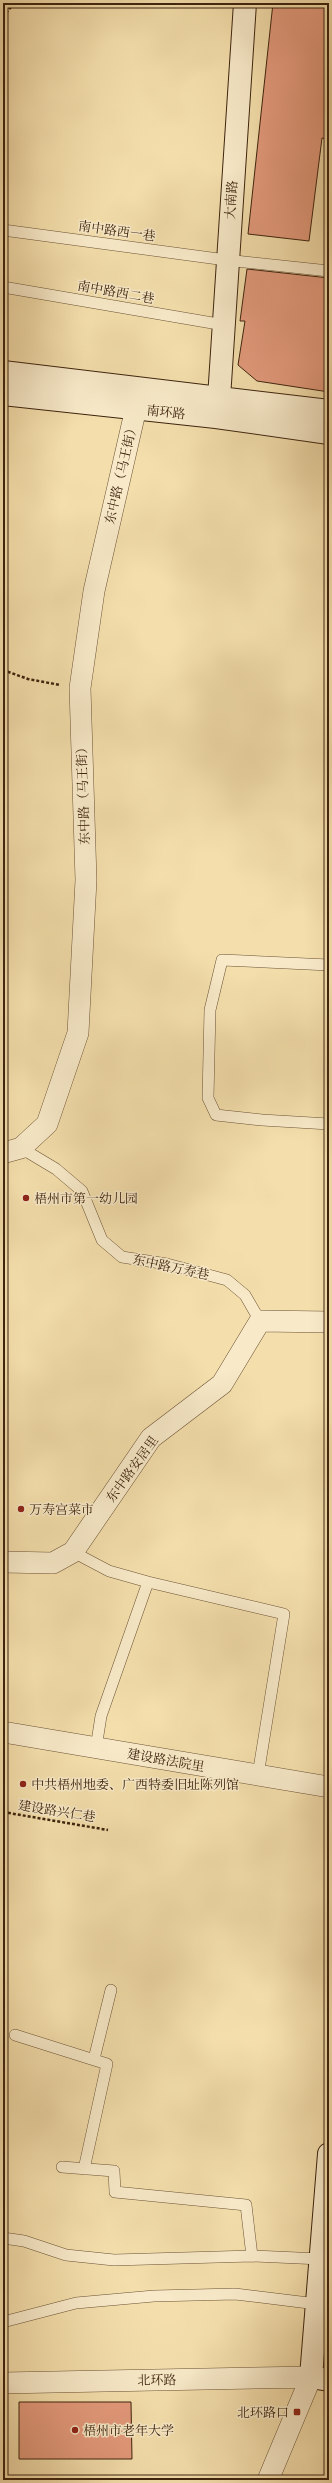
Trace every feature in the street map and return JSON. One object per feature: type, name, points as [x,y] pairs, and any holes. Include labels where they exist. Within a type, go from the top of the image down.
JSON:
[{"type":"main road","name":"大南路","points":[[219,398],[224,325],[226,260],[245,3]]},
{"type":"main road","name":"南环路","points":[[3,372],[329,411]]},
{"type":"main road","name":"南环路","points":[[3,394],[136,408],[329,433]]},
{"type":"main road","points":[[320,2379],[317,2304],[329,2154]]},
{"type":"street","name":"东中路（马王街）","points":[[12,1151],[47,1124],[78,1033],[86,880],[80,688],[94,591],[136,408]]},
{"type":"street","points":[[260,1321],[329,1322]]},
{"type":"street","name":"东中路安居里","points":[[3,1562],[53,1563],[73,1552],[151,1438],[222,1384],[260,1321]]},
{"type":"street","name":"建设路法院里","points":[[3,1732],[329,1787]]},
{"type":"street","points":[[268,2480],[320,2379]]},
{"type":"street","name":"北环路","points":[[3,2383],[320,2379]]},
{"type":"lane","name":"南中路西一巷","points":[[3,230],[226,260],[329,271]]},
{"type":"lane","name":"南中路西二巷","points":[[3,287],[224,325]]},
{"type":"lane","points":[[329,965],[222,960],[210,1010],[208,1098],[216,1114],[262,1120],[329,1124]]},
{"type":"lane","name":"东中路万寿巷","points":[[12,1151],[56,1169],[82,1191],[102,1240],[122,1258],[167,1264],[227,1280],[245,1295],[260,1321]]},
{"type":"lane","points":[[73,1552],[109,1571],[148,1582],[284,1614],[258,1775]]},
{"type":"lane","points":[[96,1748],[101,1716],[148,1582]]},
{"type":"lane","points":[[94,2059],[111,1990]]},
{"type":"lane","points":[[15,2035],[107,2064],[84,2169]]},
{"type":"lane","points":[[62,2167],[114,2171],[115,2192],[246,2205],[252,2256]]},
{"type":"lane","points":[[3,2238],[24,2241],[66,2255],[114,2260],[252,2256],[321,2259]]},
{"type":"lane","points":[[3,2322],[76,2303],[154,2296],[235,2294],[317,2304]]},
{"type":"path","points":[[3,18],[14,3]]},
{"type":"path","points":[[3,670],[28,679],[80,688]]},
{"type":"path","name":"建设路兴仁巷","points":[[3,1812],[108,1830]]},
{"type":"building","points":[[273,3],[329,3],[329,139],[322,138],[309,241],[248,234]]},
{"type":"building","points":[[247,269],[329,278],[329,392],[257,381],[238,365],[245,321],[240,321]]},
{"type":"building","name":"梧州市老年大学","points":[[19,2402],[131,2402],[132,2459],[19,2459]]},
{"type":"place","name":"梧州市第一幼儿园","points":[[26,1198]]},
{"type":"place","name":"万寿宫菜市","points":[[21,1509]]},
{"type":"place","name":"中共梧州地委、广西特委旧址陈列馆","points":[[23,1784]]},
{"type":"place","name":"北环路口","points":[[297,2412]]},
{"type":"place","name":"梧州市老年大学","points":[[75,2430]]}]
